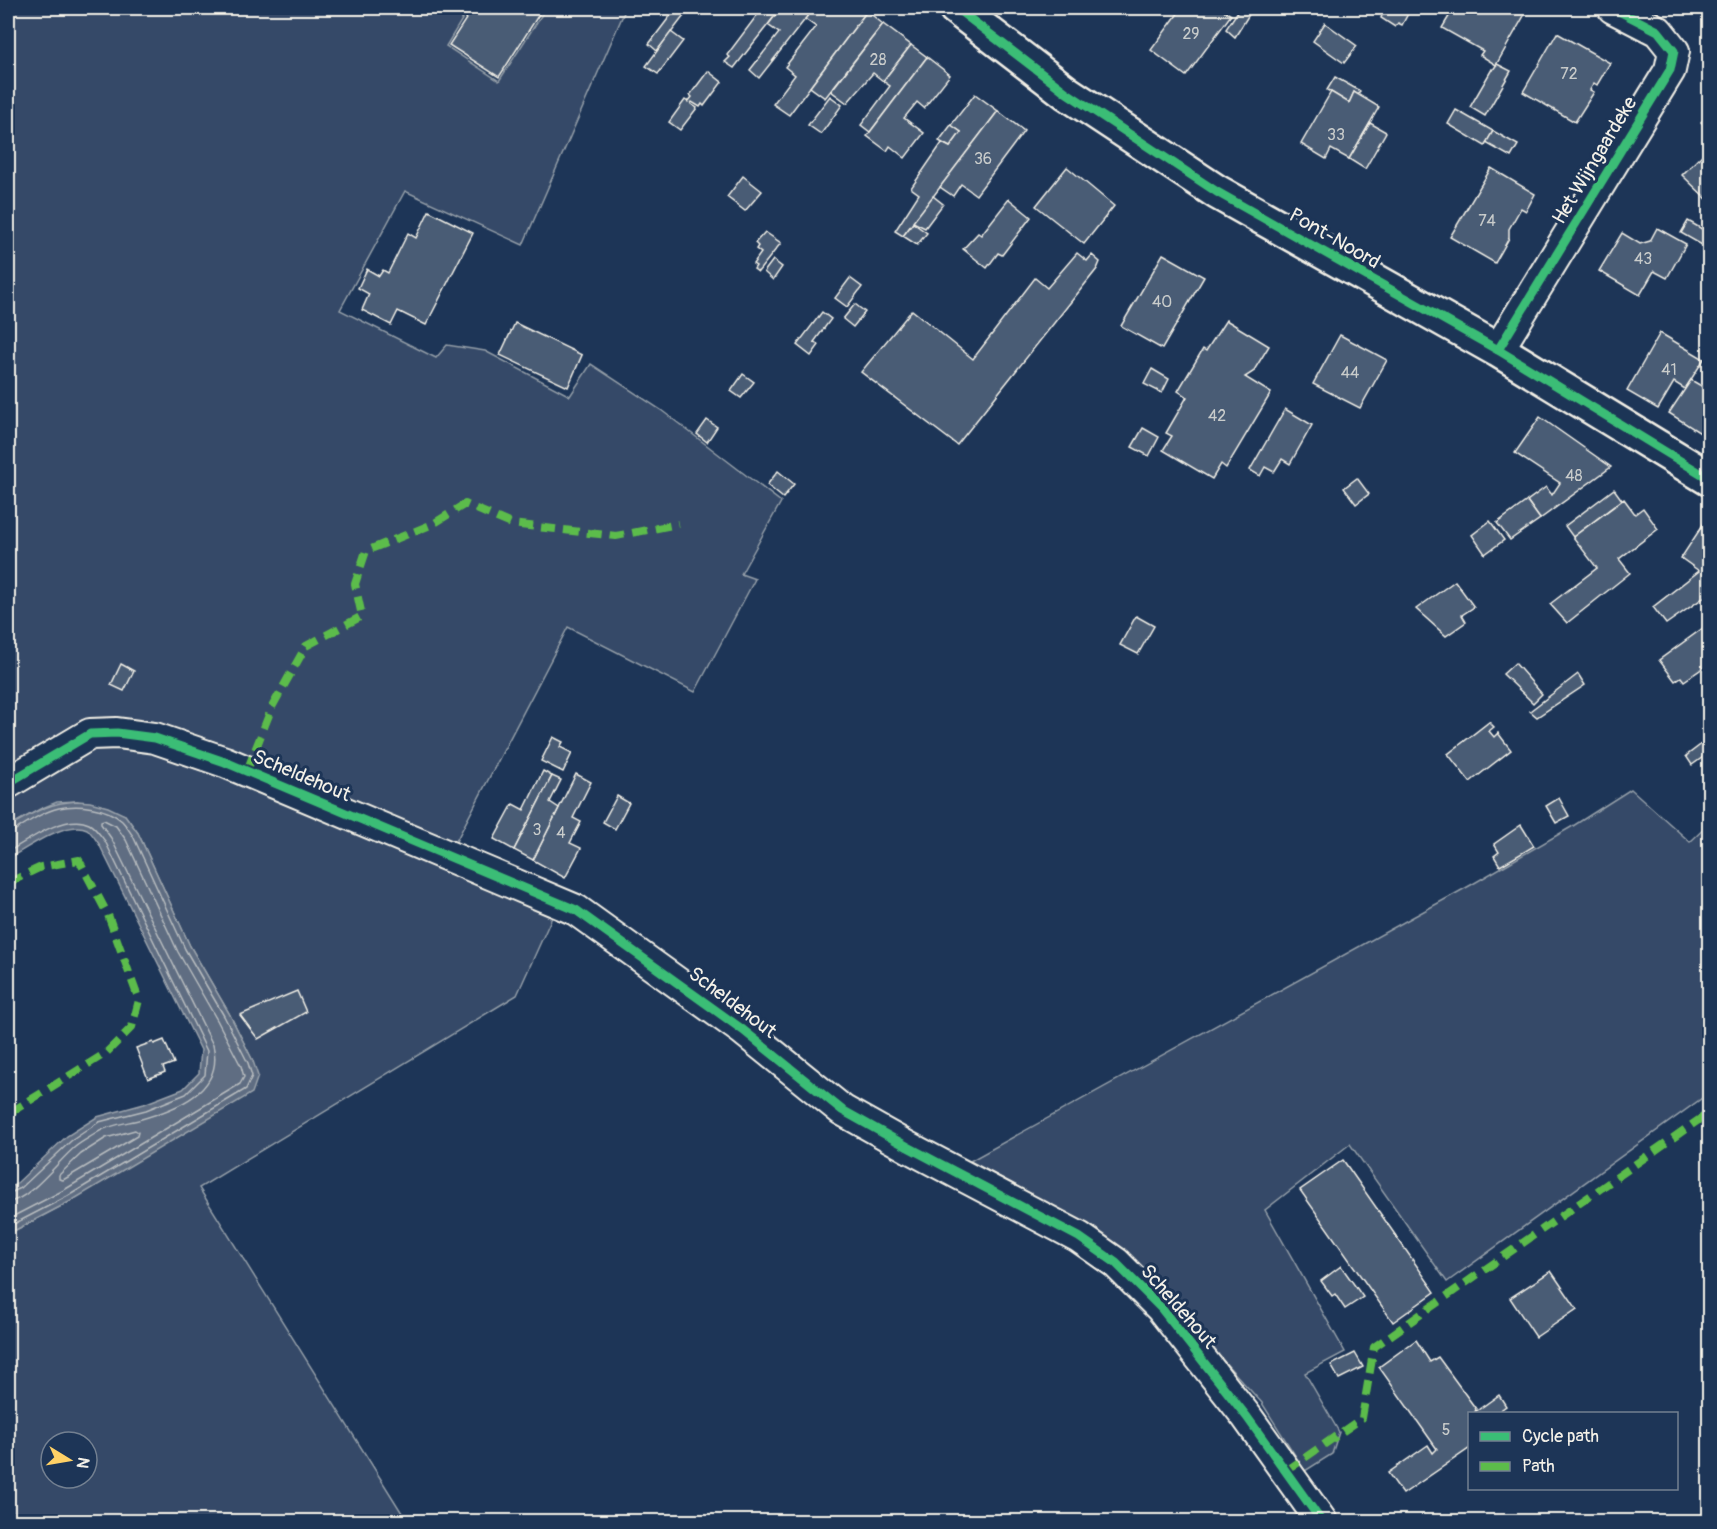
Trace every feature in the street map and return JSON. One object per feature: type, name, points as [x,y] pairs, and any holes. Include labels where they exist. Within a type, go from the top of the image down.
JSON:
[{"type":"street","name":"Pont-Noord","points":[[956,8],[1067,93],[1217,192],[1498,350],[1710,479]]},
{"type":"street","name":"Het Wijngaardeke","points":[[1498,350],[1670,70],[1674,51],[1658,31],[1613,8]]},
{"type":"street","name":"Scheldehout","points":[[8,783],[90,734],[117,733],[155,738],[232,765],[576,910],[742,1030],[842,1110],[1079,1237],[1116,1263],[1161,1308],[1247,1417],[1322,1521]]},
{"type":"shaded area","points":[[8,8],[469,8],[446,46],[499,81],[546,8],[626,8],[523,245],[405,191],[340,310],[436,358],[447,345],[485,351],[570,396],[591,364],[661,410],[781,502],[741,574],[755,579],[695,692],[568,627],[453,847],[141,726],[82,720],[8,765]]},
{"type":"shaded area","points":[[151,744],[553,915],[517,995],[199,1188],[407,1521],[8,1521],[8,1234],[71,1201],[253,1061],[229,1013],[190,946],[138,833],[125,815],[77,801],[57,802],[8,827],[8,792],[78,750]]},
{"type":"shaded area","points":[[1631,789],[1690,842],[1709,824],[1709,1093],[1447,1282],[1350,1144],[1265,1210],[1345,1352],[1305,1373],[1339,1432],[1332,1454],[1305,1471],[1262,1403],[1129,1258],[1064,1212],[970,1161],[1471,885],[1573,826]]},
{"type":"water","points":[[77,801],[108,807],[125,815],[138,833],[190,946],[229,1013],[258,1076],[252,1093],[71,1201],[8,1234],[8,1189],[67,1136],[97,1117],[144,1104],[183,1089],[199,1073],[201,1050],[99,844],[90,832],[79,827],[58,831],[8,859],[8,827],[49,806]]},
{"type":"building","points":[[473,8],[543,8],[499,77],[449,45]]},
{"type":"building","points":[[669,8],[690,8],[657,51],[649,44],[674,11]]},
{"type":"building","points":[[758,8],[781,8],[734,68],[725,62],[730,57],[727,55],[761,10]]},
{"type":"building","points":[[781,8],[814,8],[759,78],[750,70],[779,33],[768,25]]},
{"type":"building","points":[[814,8],[862,8],[867,11],[789,115],[773,104],[795,75],[785,67],[816,27],[805,19]]},
{"type":"building","points":[[1182,8],[1220,8],[1231,15],[1186,76],[1151,50]]},
{"type":"building","points":[[1240,8],[1253,8],[1235,37],[1226,29]]},
{"type":"building","points":[[1370,8],[1411,8],[1402,25],[1398,23],[1395,27]]},
{"type":"building","points":[[1454,8],[1491,8],[1495,10],[1496,8],[1514,8],[1525,14],[1496,65],[1480,55],[1483,51],[1442,28]]},
{"type":"building","points":[[867,11],[883,24],[825,98],[810,87]]},
{"type":"building","points":[[1325,23],[1357,46],[1344,63],[1313,41]]},
{"type":"building","points":[[883,24],[911,45],[883,81],[873,73],[847,103],[831,91]]},
{"type":"building","points":[[671,32],[683,41],[658,74],[646,66]]},
{"type":"building","points":[[1557,33],[1610,63],[1597,85],[1594,83],[1590,90],[1594,92],[1575,122],[1523,92]]},
{"type":"building","points":[[911,45],[927,57],[870,132],[861,125],[890,86],[883,81]]},
{"type":"building","points":[[927,57],[950,75],[924,108],[917,102],[904,118],[924,133],[905,158],[890,146],[887,151],[867,136]]},
{"type":"building","points":[[1497,64],[1511,71],[1485,116],[1470,107]]},
{"type":"building","points":[[708,71],[722,82],[704,106],[702,104],[700,107],[692,102],[691,104],[697,108],[680,130],[669,122],[685,100],[688,102],[692,97],[690,95]]},
{"type":"building","points":[[1335,77],[1360,91],[1358,95],[1354,92],[1349,103],[1327,90]]},
{"type":"building","points":[[1331,92],[1349,103],[1354,92],[1379,107],[1349,159],[1331,149],[1326,159],[1301,144]]},
{"type":"building","points":[[975,94],[998,111],[903,236],[895,231],[919,194],[911,188],[942,143],[950,147],[961,132],[951,125]]},
{"type":"building","points":[[830,96],[842,105],[821,134],[808,125]]},
{"type":"building","points":[[1456,110],[1493,131],[1485,146],[1448,124]]},
{"type":"building","points":[[998,111],[1024,131],[976,195],[961,184],[953,196],[940,187]]},
{"type":"building","points":[[1710,113],[1710,131],[1701,122]]},
{"type":"building","points":[[1370,123],[1386,132],[1365,169],[1349,159]]},
{"type":"building","points":[[951,125],[961,132],[950,147],[939,141]]},
{"type":"building","points":[[1493,131],[1518,145],[1511,157],[1486,143]]},
{"type":"building","points":[[1710,147],[1710,202],[1682,175]]},
{"type":"building","points":[[1067,167],[1114,206],[1084,244],[1036,206]]},
{"type":"building","points":[[1491,168],[1535,194],[1526,211],[1521,208],[1509,229],[1509,238],[1495,263],[1450,237]]},
{"type":"building","points":[[743,176],[762,191],[745,211],[727,197]]},
{"type":"building","points":[[933,196],[943,204],[925,228],[913,222]]},
{"type":"building","points":[[1009,199],[1031,217],[1002,255],[998,253],[987,268],[963,249],[978,233],[981,235]]},
{"type":"building","points":[[429,211],[473,233],[426,325],[398,311],[391,325],[362,310],[369,294],[358,288],[367,269],[379,276],[383,270],[388,273],[408,233],[416,238]]},
{"type":"building","points":[[1688,221],[1709,233],[1702,245],[1681,233]]},
{"type":"building","points":[[913,223],[927,233],[917,245],[903,236]]},
{"type":"building","points":[[1657,228],[1686,244],[1667,278],[1654,271],[1640,295],[1599,271],[1622,233],[1640,244],[1650,241]]},
{"type":"building","points":[[765,232],[781,243],[758,272],[754,269],[756,266],[753,264],[761,253],[756,249],[758,246],[755,243]]},
{"type":"building","points":[[1710,233],[1710,249],[1702,245]]},
{"type":"building","points":[[1077,253],[1087,261],[1092,255],[1100,262],[1097,269],[957,445],[861,372],[912,310],[973,359],[1035,278],[1047,288]]},
{"type":"building","points":[[1163,254],[1204,277],[1162,349],[1121,326]]},
{"type":"building","points":[[773,260],[782,267],[773,280],[764,272]]},
{"type":"building","points":[[850,278],[862,287],[847,307],[835,298]]},
{"type":"building","points":[[855,304],[865,312],[853,327],[843,319]]},
{"type":"building","points":[[822,312],[831,319],[814,342],[819,345],[811,356],[797,345]]},
{"type":"building","points":[[1226,320],[1269,346],[1253,372],[1245,377],[1271,393],[1226,468],[1221,464],[1212,479],[1163,450],[1172,436],[1166,433],[1187,397],[1178,391],[1203,349],[1206,351]]},
{"type":"building","points":[[515,323],[582,355],[568,387],[500,355]]},
{"type":"building","points":[[1660,333],[1704,359],[1685,389],[1674,382],[1658,409],[1627,391]]},
{"type":"building","points":[[1340,335],[1387,360],[1360,408],[1313,384]]},
{"type":"building","points":[[1152,369],[1169,379],[1162,393],[1144,384]]},
{"type":"building","points":[[743,374],[754,382],[741,398],[731,391]]},
{"type":"building","points":[[1691,380],[1710,391],[1710,428],[1705,436],[1669,413]]},
{"type":"building","points":[[1285,409],[1312,425],[1290,464],[1282,459],[1274,472],[1265,467],[1260,476],[1250,470]]},
{"type":"building","points":[[1540,417],[1611,467],[1540,519],[1527,501],[1546,487],[1552,495],[1560,483],[1515,453]]},
{"type":"building","points":[[707,420],[717,427],[707,442],[697,434]]},
{"type":"building","points":[[1143,428],[1159,437],[1149,456],[1132,447]]},
{"type":"building","points":[[778,471],[794,484],[783,498],[767,485]]},
{"type":"building","points":[[1357,478],[1369,494],[1356,504],[1344,488]]},
{"type":"building","points":[[1614,489],[1622,500],[1573,537],[1565,526]]},
{"type":"building","points":[[1624,499],[1635,514],[1643,508],[1658,529],[1619,559],[1630,573],[1567,623],[1550,604],[1597,568],[1573,537]]},
{"type":"building","points":[[1527,501],[1540,519],[1510,540],[1497,523]]},
{"type":"building","points":[[1490,521],[1504,540],[1485,554],[1472,535]]},
{"type":"building","points":[[1704,523],[1710,527],[1710,593],[1666,624],[1653,607],[1699,571],[1681,558]]},
{"type":"building","points":[[1455,581],[1474,607],[1462,615],[1466,622],[1446,636],[1416,609]]},
{"type":"building","points":[[1136,616],[1154,626],[1138,654],[1120,645]]},
{"type":"building","points":[[1710,623],[1710,663],[1684,681],[1681,677],[1675,681],[1659,660]]},
{"type":"building","points":[[1515,663],[1542,694],[1533,703],[1503,674]]},
{"type":"building","points":[[121,664],[134,671],[124,691],[111,685]]},
{"type":"building","points":[[1578,674],[1585,685],[1537,717],[1530,711]]},
{"type":"building","points":[[1489,722],[1494,727],[1489,731],[1494,737],[1498,733],[1511,750],[1470,782],[1448,754]]},
{"type":"building","points":[[553,737],[563,742],[560,747],[572,753],[563,772],[541,761]]},
{"type":"building","points":[[1703,743],[1710,752],[1692,765],[1686,756]]},
{"type":"building","points":[[543,771],[552,776],[514,850],[494,839],[513,804],[524,810]]},
{"type":"building","points":[[576,774],[591,782],[573,818],[581,822],[570,843],[581,848],[565,878],[533,860]]},
{"type":"building","points":[[552,776],[561,780],[550,802],[559,808],[533,860],[514,850]]},
{"type":"building","points":[[617,796],[629,803],[615,829],[603,822]]},
{"type":"building","points":[[1559,798],[1569,816],[1556,823],[1546,806]]},
{"type":"building","points":[[1521,825],[1534,846],[1500,866],[1494,856],[1499,852],[1494,844]]},
{"type":"building","points":[[297,991],[306,1012],[258,1039],[240,1015]]},
{"type":"building","points":[[164,1040],[174,1063],[163,1067],[165,1072],[148,1079],[136,1048]]},
{"type":"building","points":[[1343,1160],[1435,1292],[1393,1322],[1300,1190]]},
{"type":"building","points":[[1341,1266],[1363,1297],[1345,1309],[1335,1294],[1332,1296],[1321,1281]]},
{"type":"building","points":[[1551,1271],[1577,1309],[1536,1337],[1510,1298]]},
{"type":"building","points":[[1416,1340],[1430,1362],[1438,1357],[1476,1409],[1475,1412],[1468,1412],[1468,1449],[1403,1494],[1388,1473],[1428,1445],[1433,1453],[1437,1449],[1379,1367]]},
{"type":"building","points":[[1355,1353],[1363,1367],[1339,1379],[1331,1365]]},
{"type":"building","points":[[1499,1395],[1506,1406],[1498,1412],[1475,1412]]},
{"type":"marked path","points":[[247,771],[272,707],[306,646],[362,616],[355,584],[366,551],[433,524],[465,504],[511,524],[616,536],[678,524]]},
{"type":"marked path","points":[[8,883],[41,867],[79,860],[108,915],[139,1000],[132,1027],[106,1053],[8,1114]]},
{"type":"marked path","points":[[1286,1471],[1362,1418],[1374,1347],[1710,1112]]},
{"type":"cycle path","points":[[956,8],[1067,93],[1217,192],[1498,350],[1710,479]]},
{"type":"cycle path","points":[[1498,350],[1670,70],[1674,51],[1658,31],[1613,8]]},
{"type":"cycle path","points":[[8,783],[90,734],[117,733],[155,738],[225,762],[576,910],[743,1030],[842,1110],[1079,1237],[1116,1263],[1161,1308],[1247,1417],[1322,1522]]}]
